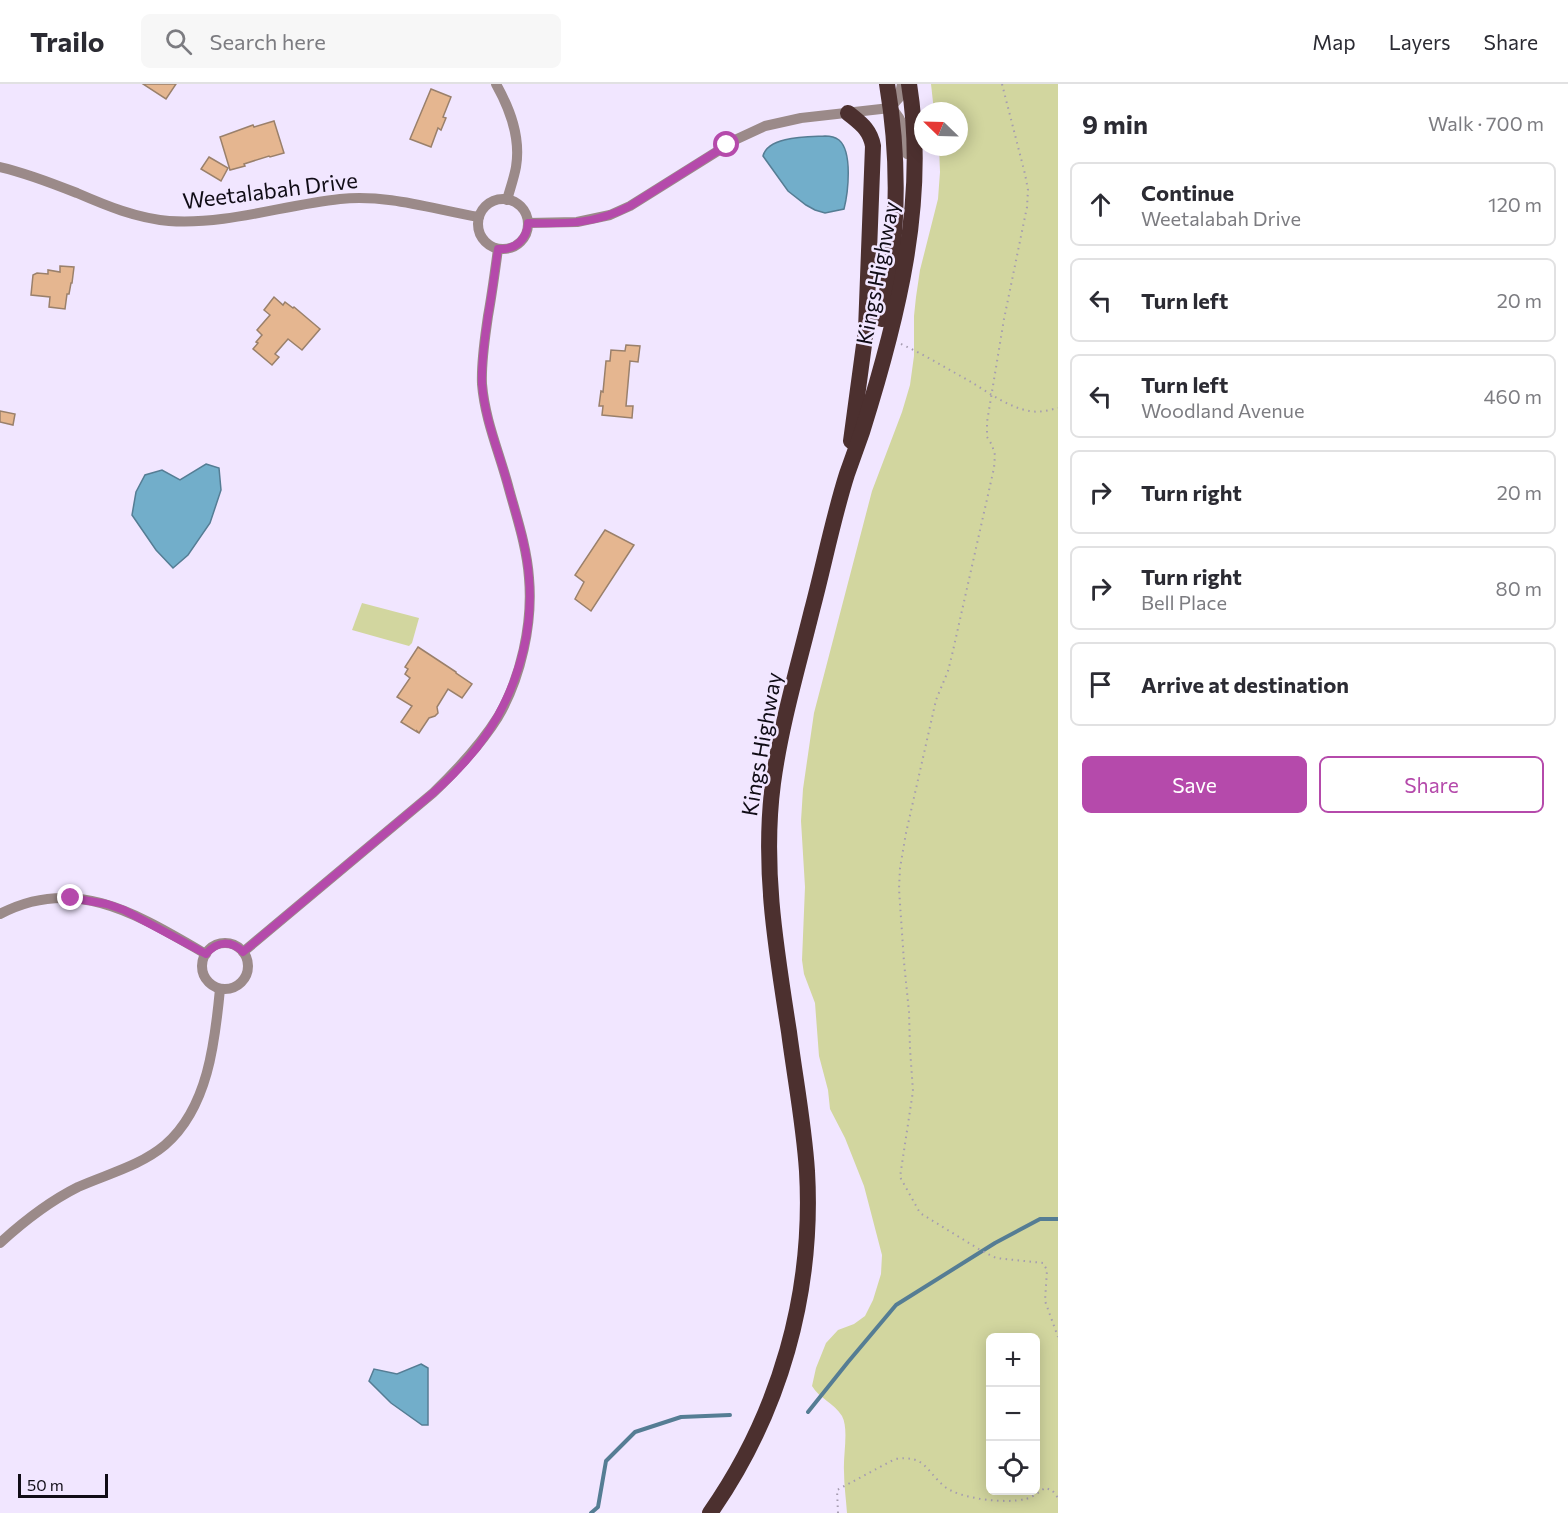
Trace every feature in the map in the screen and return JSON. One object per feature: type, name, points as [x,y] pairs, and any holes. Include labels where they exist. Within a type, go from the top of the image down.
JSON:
[{"type":"highway","name":"Kings Highway","points":[[848,113],[865,127],[871,135],[873,146],[866,330],[850,451],[883,312],[892,253],[896,192],[894,143],[887,84]]},
{"type":"highway","name":"Kings Highway","points":[[710,1513],[740,1466],[764,1417],[782,1371],[796,1319],[806,1258],[808,1211],[804,1143],[770,892],[768,844],[770,811],[786,714],[846,476],[862,431],[888,338],[907,252],[916,168],[915,128],[909,84]]},
{"type":"highway","points":[[722,1513],[736,1490],[748,1463],[764,1417]]},
{"type":"street","points":[[496,84],[512,117],[517,149],[516,166],[507,200]]},
{"type":"street","points":[[528,223],[577,222],[610,215],[630,206],[756,129],[784,120],[890,108],[900,98],[902,84]]},
{"type":"street","points":[[890,108],[897,113],[902,123],[906,143],[909,179],[907,252]]},
{"type":"street","name":"Weetalabah Drive","points":[[0,167],[39,179],[126,213],[168,221],[213,220],[339,199],[373,197],[398,200],[479,218]]},
{"type":"street","points":[[507,200],[520,206],[525,214],[528,223],[526,234],[519,243],[510,248],[498,249],[489,245],[482,237],[478,228],[479,218],[482,210],[488,204],[507,200]]},
{"type":"street","points":[[243,952],[461,767],[498,716],[516,673],[528,627],[529,577],[526,552],[493,439],[482,383],[484,340],[498,249]]},
{"type":"street","points":[[0,914],[23,904],[55,897],[90,900],[124,910],[206,954]]},
{"type":"street","points":[[224,943],[238,947],[247,959],[248,967],[242,982],[228,989],[212,985],[202,971],[202,962],[206,954],[210,948],[224,943]]},
{"type":"street","points":[[0,1243],[33,1214],[47,1205],[78,1187],[133,1165],[153,1154],[175,1134],[194,1106],[207,1071],[220,988]]},
{"type":"path","points":[[1002,84],[1028,190],[1027,207],[987,422],[987,437],[995,455],[991,486],[948,671],[936,700],[900,868],[899,889],[913,1091],[900,1177],[920,1213],[982,1251],[996,1258],[1043,1263],[1047,1270],[1045,1301],[1058,1337]]},
{"type":"path","points":[[888,338],[929,357],[1018,408],[1042,412],[1058,408]]},
{"type":"path","points":[[838,1513],[837,1490],[895,1459],[904,1458],[927,1466],[944,1486],[954,1493],[990,1500],[1026,1499],[1045,1488],[1052,1490],[1058,1498]]},
{"type":"green space","points":[[931,84],[1058,84],[1058,1513],[847,1513],[844,1421],[839,1411],[812,1386],[826,1343],[838,1330],[854,1324],[865,1316],[881,1274],[882,1255],[864,1186],[845,1138],[830,1109],[828,1090],[819,1056],[815,1003],[804,974],[802,960],[805,887],[801,821],[803,789],[814,713],[872,491],[910,385],[914,356],[916,297],[920,270],[938,199],[939,156],[968,156],[968,102],[933,102]]},
{"type":"green space","points":[[362,603],[419,618],[412,643],[409,646],[352,630]]},
{"type":"water","points":[[825,136],[839,140],[843,146],[848,163],[848,173],[844,209],[825,213],[806,205],[788,191],[763,156],[766,149],[780,141],[799,137]]},
{"type":"water","points":[[206,464],[219,468],[221,490],[210,523],[188,555],[173,568],[156,550],[132,515],[136,492],[145,475],[162,470],[180,480]]},
{"type":"water","points":[[421,1364],[428,1368],[428,1425],[422,1425],[391,1403],[369,1381],[374,1369],[397,1374]]},
{"type":"building","points":[[143,84],[176,84],[166,99]]},
{"type":"building","points":[[431,89],[451,97],[443,117],[446,118],[441,130],[438,128],[431,147],[410,139]]},
{"type":"building","points":[[274,121],[284,153],[230,170],[220,137],[253,125],[254,127]]},
{"type":"building","points":[[209,157],[228,168],[221,181],[201,169]]},
{"type":"building","points":[[60,266],[74,267],[65,309],[49,307],[50,297],[31,295],[33,275],[48,274],[48,270],[60,272]]},
{"type":"building","points":[[274,297],[283,305],[285,302],[294,307],[320,329],[302,350],[288,339],[275,354],[279,357],[272,365],[253,349],[262,335],[257,330],[270,315],[264,310]]},
{"type":"building","points":[[626,345],[640,346],[638,362],[630,361],[626,406],[633,406],[632,418],[602,415],[603,406],[599,406],[601,391],[603,392],[606,361],[610,361],[611,350],[625,351]]},
{"type":"building","points":[[0,411],[15,414],[13,425],[0,422]]},
{"type":"building","points":[[605,530],[634,545],[591,611],[575,599],[584,582],[575,575]]},
{"type":"building","points":[[418,647],[472,684],[462,698],[448,689],[437,707],[438,713],[429,718],[419,733],[401,722],[412,706],[397,697],[410,678],[405,674],[408,669],[405,667]]},
{"type":"waterway","points":[[808,1412],[896,1305],[995,1243],[1040,1219],[1058,1219]]},
{"type":"waterway","points":[[591,1513],[598,1507],[606,1461],[635,1432],[681,1417],[730,1415]]},
{"type":"route","points":[[71,898],[90,900],[124,910],[206,954],[210,948],[224,943],[238,947],[243,952],[461,767],[498,716],[516,673],[528,627],[530,597],[526,552],[493,439],[482,383],[484,340],[498,249],[510,248],[519,243],[526,234],[528,223],[557,224],[595,219],[630,206],[727,145]]}]
